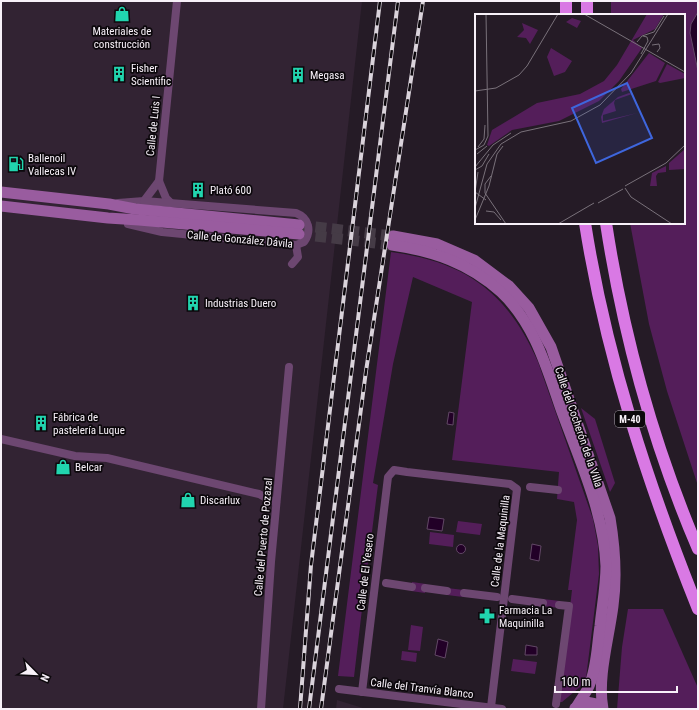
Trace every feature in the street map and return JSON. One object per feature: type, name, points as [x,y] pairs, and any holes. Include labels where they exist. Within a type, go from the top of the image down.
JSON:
[{"type":"highway","points":[[566,1],[566,14]]},
{"type":"highway","points":[[587,1],[588,14]]},
{"type":"highway","name":"M-40","points":[[585,224],[602,314],[630,420],[653,489],[698,609]]},
{"type":"highway","name":"M-40","points":[[606,224],[619,293],[648,409],[669,473],[698,549]]},
{"type":"street","name":"Calle de Luis I","points":[[171,203],[166,198],[159,181],[177,1]]},
{"type":"street","points":[[109,204],[144,201],[159,181]]},
{"type":"street","name":"Calle de González Dávila","points":[[1,192],[109,204],[298,235],[304,242],[308,232],[306,219],[296,213],[144,201]]},
{"type":"street","name":"Calle de González Dávila","points":[[1,206],[108,218],[298,235]]},
{"type":"street","points":[[292,264],[298,257],[298,235]]},
{"type":"street","name":"Calle del Cocherón de la Villa","points":[[576,708],[590,685],[594,669],[605,588],[606,566],[604,542],[594,501],[539,346],[516,309],[482,276],[457,262],[392,240],[437,244],[455,250],[487,268],[509,286],[529,308],[551,347],[610,518],[614,543],[615,584],[601,690],[603,709]]},
{"type":"street","name":"Calle del Puerto de Pozazal","points":[[261,709],[276,503],[289,367]]},
{"type":"street","points":[[1,439],[75,456],[107,458],[259,494],[276,503]]},
{"type":"street","name":"Calle de El Yesero","points":[[362,692],[388,477],[394,470],[407,472]]},
{"type":"street","name":"Calle de la Maquinilla","points":[[407,472],[510,484],[517,489],[491,708]]},
{"type":"street","points":[[530,487],[558,490]]},
{"type":"street","points":[[386,583],[412,586]]},
{"type":"street","points":[[425,588],[447,591]]},
{"type":"street","name":"Calle de la Maquinilla","points":[[464,593],[497,597]]},
{"type":"street","points":[[512,599],[543,603]]},
{"type":"street","points":[[556,704],[568,606],[559,605]]},
{"type":"street","name":"Calle del Tranvía Blanco","points":[[339,690],[502,709]]},
{"type":"street","points":[[576,708],[586,702],[591,702],[603,709]]},
{"type":"shaded area","points":[[1,1],[362,1],[283,709],[1,709]]},
{"type":"shaded area","points":[[611,1],[698,1],[698,486],[667,391],[649,324],[630,224],[685,224],[685,14],[611,14]]},
{"type":"shaded area","points":[[698,12],[698,71],[690,33],[691,24]]},
{"type":"shaded area","points":[[391,252],[418,257],[441,264],[462,273],[481,284],[498,299],[512,317],[526,338],[538,362],[593,519],[598,546],[599,574],[586,678],[580,687],[562,702],[559,702],[572,590],[568,590],[577,520],[574,502],[557,499],[559,472],[452,460],[472,302],[413,277],[393,364],[373,483],[378,485],[367,570],[361,574],[360,588],[364,592],[354,677],[338,676]]},
{"type":"shaded area","points":[[581,408],[595,419],[615,483],[610,492]]},
{"type":"shaded area","points":[[449,412],[454,413],[453,425],[447,424]]},
{"type":"shaded area","points":[[429,517],[444,519],[442,531],[427,529]]},
{"type":"shaded area","points":[[458,521],[482,524],[480,535],[456,532]]},
{"type":"shaded area","points":[[430,532],[454,535],[453,547],[429,544]]},
{"type":"shaded area","points":[[461,544],[466,549],[461,554],[456,549]]},
{"type":"shaded area","points":[[532,544],[541,546],[539,561],[530,559]]},
{"type":"shaded area","points":[[412,582],[426,584],[425,593],[411,591]]},
{"type":"shaded area","points":[[447,588],[464,590],[463,597],[447,595]]},
{"type":"shaded area","points":[[543,599],[560,601],[559,608],[542,606]]},
{"type":"shaded area","points":[[628,609],[663,609],[698,688],[698,709],[617,709],[622,647]]},
{"type":"shaded area","points":[[411,625],[423,627],[420,651],[408,650]]},
{"type":"shaded area","points":[[438,639],[448,642],[445,658],[435,655]]},
{"type":"shaded area","points":[[526,645],[537,647],[537,655],[525,655]]},
{"type":"shaded area","points":[[402,651],[417,653],[416,662],[401,660]]},
{"type":"shaded area","points":[[513,659],[537,662],[535,674],[511,671]]},
{"type":"shaded area","points":[[337,700],[366,709],[336,709]]},
{"type":"tunnel","points":[[299,225],[393,236]]},
{"type":"tunnel","points":[[299,234],[392,245]]},
{"type":"railway","points":[[300,709],[311,565],[380,1]]},
{"type":"railway","points":[[309,709],[398,1]]},
{"type":"railway","points":[[321,709],[366,371],[423,1]]},
{"type":"place","name":"Materiales de construcción","points":[[122,14]]},
{"type":"place","name":"Fisher Scientific","points":[[119,74]]},
{"type":"place","name":"Megasa","points":[[298,75]]},
{"type":"place","name":"Ballenoil Vallecas IV","points":[[16,164]]},
{"type":"place","name":"Plató 600","points":[[198,190]]},
{"type":"place","name":"Industrias Duero","points":[[193,303]]},
{"type":"place","name":"Fábrica de pastelería Luque","points":[[41,423]]},
{"type":"place","name":"Belcar","points":[[63,467]]},
{"type":"place","name":"Discarlux","points":[[188,500]]},
{"type":"place","name":"Farmacia La Maquinilla","points":[[487,616]]}]
